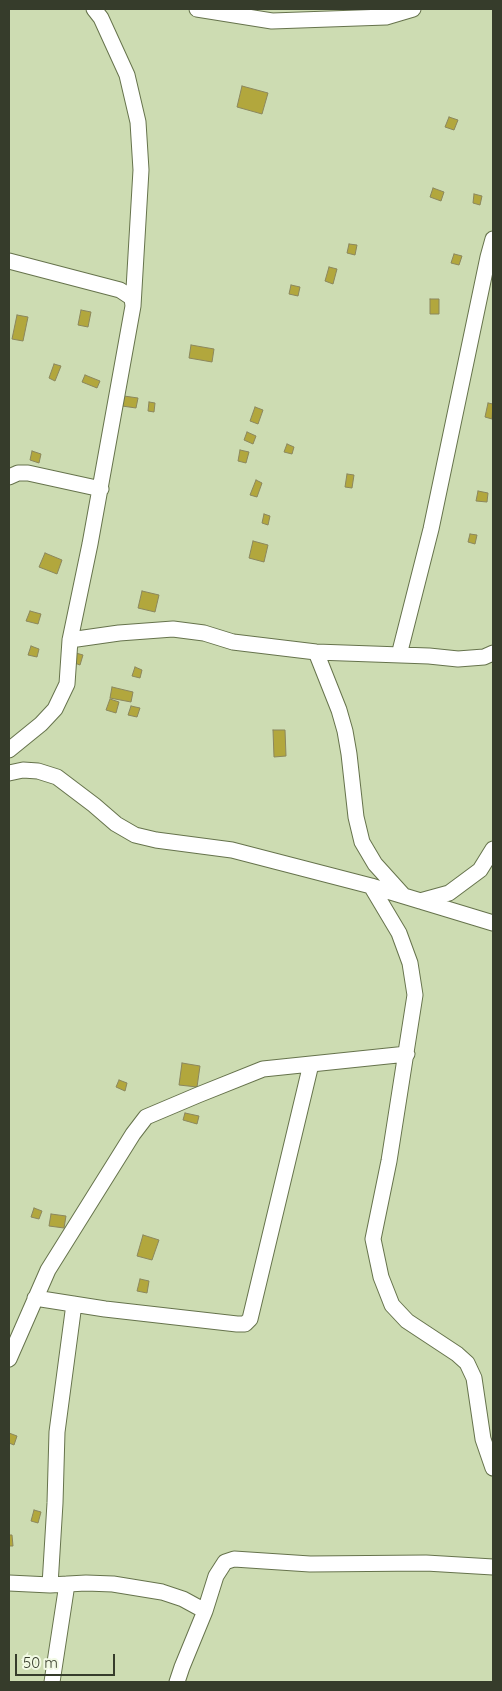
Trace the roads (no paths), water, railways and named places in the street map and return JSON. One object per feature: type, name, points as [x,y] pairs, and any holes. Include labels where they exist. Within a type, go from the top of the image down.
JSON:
[{"type":"street","points":[[9,750],[41,724],[55,708],[67,684],[70,640],[133,306],[141,170],[138,122],[127,75],[102,18],[94,9]]},
{"type":"street","points":[[196,9],[272,21],[386,17],[413,9]]},
{"type":"street","points":[[399,655],[431,529],[493,239]]},
{"type":"street","points":[[9,262],[120,290],[132,298],[133,306]]},
{"type":"street","points":[[9,477],[18,473],[28,473],[100,489]]},
{"type":"street","points":[[70,640],[119,632],[173,629],[204,633],[233,642],[316,652],[458,658],[484,657],[493,653]]},
{"type":"street","points":[[316,652],[339,710],[345,731],[356,817],[362,842],[375,864],[411,899]]},
{"type":"street","points":[[9,773],[23,770],[38,771],[57,777],[116,824],[135,834],[156,840],[232,850],[371,886],[493,922]]},
{"type":"street","points":[[411,899],[449,893],[480,870],[493,849]]},
{"type":"street","points":[[371,886],[399,933],[410,964],[415,995],[407,1054],[374,1239],[380,1278],[392,1304],[407,1321],[457,1354],[466,1363],[474,1378],[483,1439],[493,1468]]},
{"type":"street","points":[[9,1359],[48,1270],[133,1134],[146,1117],[264,1069],[407,1054]]},
{"type":"street","points":[[35,1298],[246,1324],[250,1319],[311,1064]]},
{"type":"street","points":[[50,1585],[56,1503],[57,1432],[74,1304]]},
{"type":"street","points":[[177,1682],[205,1611],[216,1576],[225,1562],[234,1559],[310,1564],[426,1563],[493,1567]]},
{"type":"street","points":[[9,1583],[50,1585],[113,1584],[162,1592],[182,1599],[205,1611]]},
{"type":"street","points":[[52,1682],[67,1584]]}]
